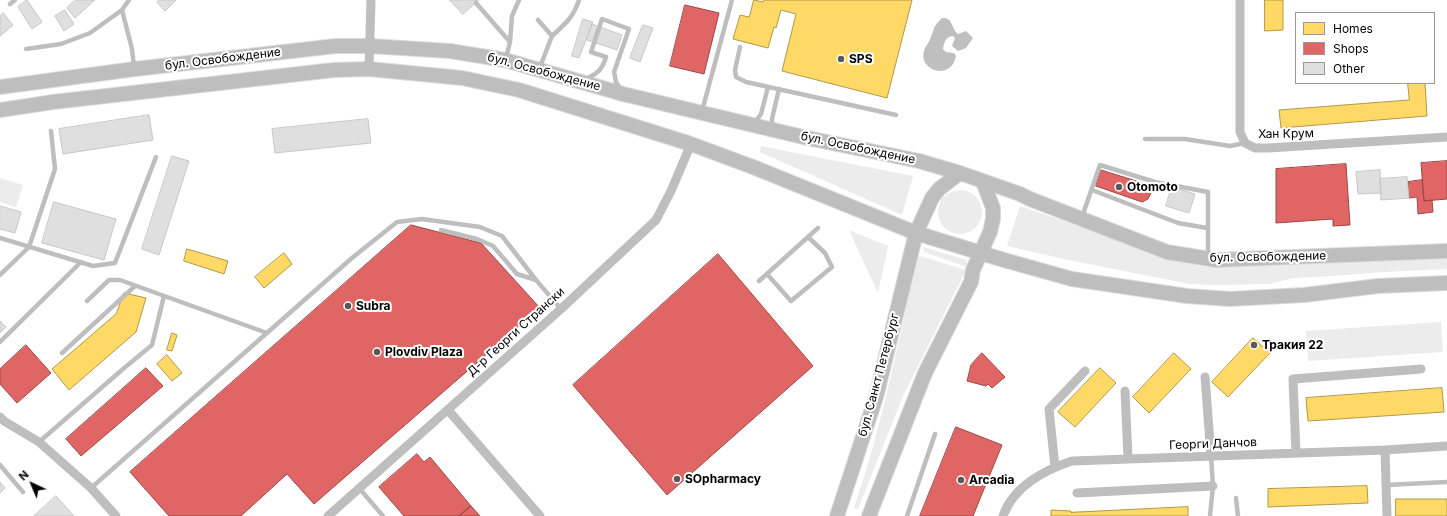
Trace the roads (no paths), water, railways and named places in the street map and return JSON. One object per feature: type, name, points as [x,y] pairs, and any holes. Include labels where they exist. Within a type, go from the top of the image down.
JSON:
[{"type":"main road","name":"бул. Освобождение","points":[[0,87],[134,69],[336,46],[370,46],[450,51],[505,60],[623,94],[772,130],[919,161],[960,173],[1020,194],[1167,252],[1216,260],[1447,251]]},
{"type":"main road","name":"бул. Освобождение","points":[[0,110],[53,102],[334,70],[370,69],[462,78],[519,90],[691,144],[753,167],[916,233],[981,253]]},
{"type":"main road","name":"бул. Санкт Петербург","points":[[837,516],[876,397],[916,233],[925,210],[932,198],[939,189],[960,173]]},
{"type":"main road","points":[[869,516],[925,373],[971,282],[972,270],[981,253],[993,219],[993,208],[983,182]]},
{"type":"main road","points":[[981,253],[1072,279],[1187,296],[1230,299],[1297,295],[1378,286],[1447,283]]},
{"type":"street","points":[[370,69],[371,0]]},
{"type":"street","name":"Хан Крум","points":[[1240,0],[1240,132],[1245,143],[1255,148],[1268,148],[1447,136]]},
{"type":"street","name":"Д-р Георги Странски","points":[[328,516],[561,309],[656,220],[671,191],[691,144]]},
{"type":"street","points":[[1296,453],[1293,379],[1421,369]]},
{"type":"street","points":[[1055,467],[1050,409],[1085,370]]},
{"type":"street","points":[[1205,377],[1211,456]]},
{"type":"street","points":[[1125,391],[1128,458]]},
{"type":"street","points":[[448,410],[540,516]]},
{"type":"street","points":[[0,416],[4,421],[39,442],[92,488],[116,516]]},
{"type":"street","name":"Георги Данчов","points":[[1003,516],[1006,507],[1023,486],[1055,467],[1072,461],[1385,450],[1447,446]]},
{"type":"street","points":[[1385,450],[1387,516]]},
{"type":"street","points":[[1077,493],[1213,486]]},
{"type":"lane","points":[[10,4],[15,0]]},
{"type":"lane","points":[[26,49],[61,44],[90,33],[122,10],[129,0]]},
{"type":"lane","points":[[505,60],[510,42],[512,16],[519,0]]},
{"type":"lane","points":[[539,69],[552,36],[568,22],[579,0]]},
{"type":"lane","points":[[701,112],[732,0]]},
{"type":"lane","points":[[476,3],[510,42]]},
{"type":"lane","points":[[122,10],[132,49],[134,69]]},
{"type":"lane","points":[[538,20],[552,36]]},
{"type":"lane","points":[[582,81],[594,76],[602,69],[606,57],[591,52],[602,20],[629,29],[614,72],[616,82],[623,94]]},
{"type":"lane","points":[[740,47],[735,70],[736,77],[746,82],[896,115]]},
{"type":"lane","points":[[752,124],[758,120],[761,114],[768,87]]},
{"type":"lane","points":[[772,130],[772,119],[779,89]]},
{"type":"lane","points":[[0,275],[29,247],[56,169],[51,131]]},
{"type":"lane","points":[[1145,139],[1185,139],[1230,146],[1245,143]]},
{"type":"lane","points":[[0,238],[93,266],[115,263],[156,157]]},
{"type":"lane","points":[[1081,219],[1100,165],[1155,182],[1208,192],[1208,258]]},
{"type":"lane","points":[[1092,190],[1178,223],[1207,228]]},
{"type":"lane","points":[[92,488],[352,258],[397,222],[422,219],[480,227],[502,236],[536,280],[561,309]]},
{"type":"lane","points":[[759,281],[818,228]]},
{"type":"lane","points":[[441,230],[477,239],[492,246],[518,274],[536,280]]},
{"type":"lane","points":[[766,274],[791,301],[832,267],[825,253],[808,237]]},
{"type":"lane","points":[[0,342],[81,262]]},
{"type":"lane","points":[[87,301],[109,280],[120,280],[267,333]]},
{"type":"lane","points":[[62,353],[135,286]]},
{"type":"lane","points":[[39,442],[122,369],[152,345],[164,296]]},
{"type":"lane","points":[[907,516],[935,434]]},
{"type":"lane","points":[[1210,516],[1213,486],[1211,456]]},
{"type":"lane","points":[[0,465],[23,492]]},
{"type":"lane","points":[[1386,485],[1447,482]]},
{"type":"lane","points":[[359,488],[383,516]]},
{"type":"lane","points":[[1236,498],[1238,516]]},
{"type":"place","name":"SPS","points":[[841,59]]},
{"type":"place","name":"Otomoto","points":[[1119,187]]},
{"type":"place","name":"Subra","points":[[348,306]]},
{"type":"place","name":"Тракия 22","points":[[1254,345]]},
{"type":"place","name":"Plovdiv Plaza","points":[[377,352]]},
{"type":"place","name":"SOpharmacy","points":[[677,479]]},
{"type":"place","name":"Arcadia","points":[[961,480]]}]
